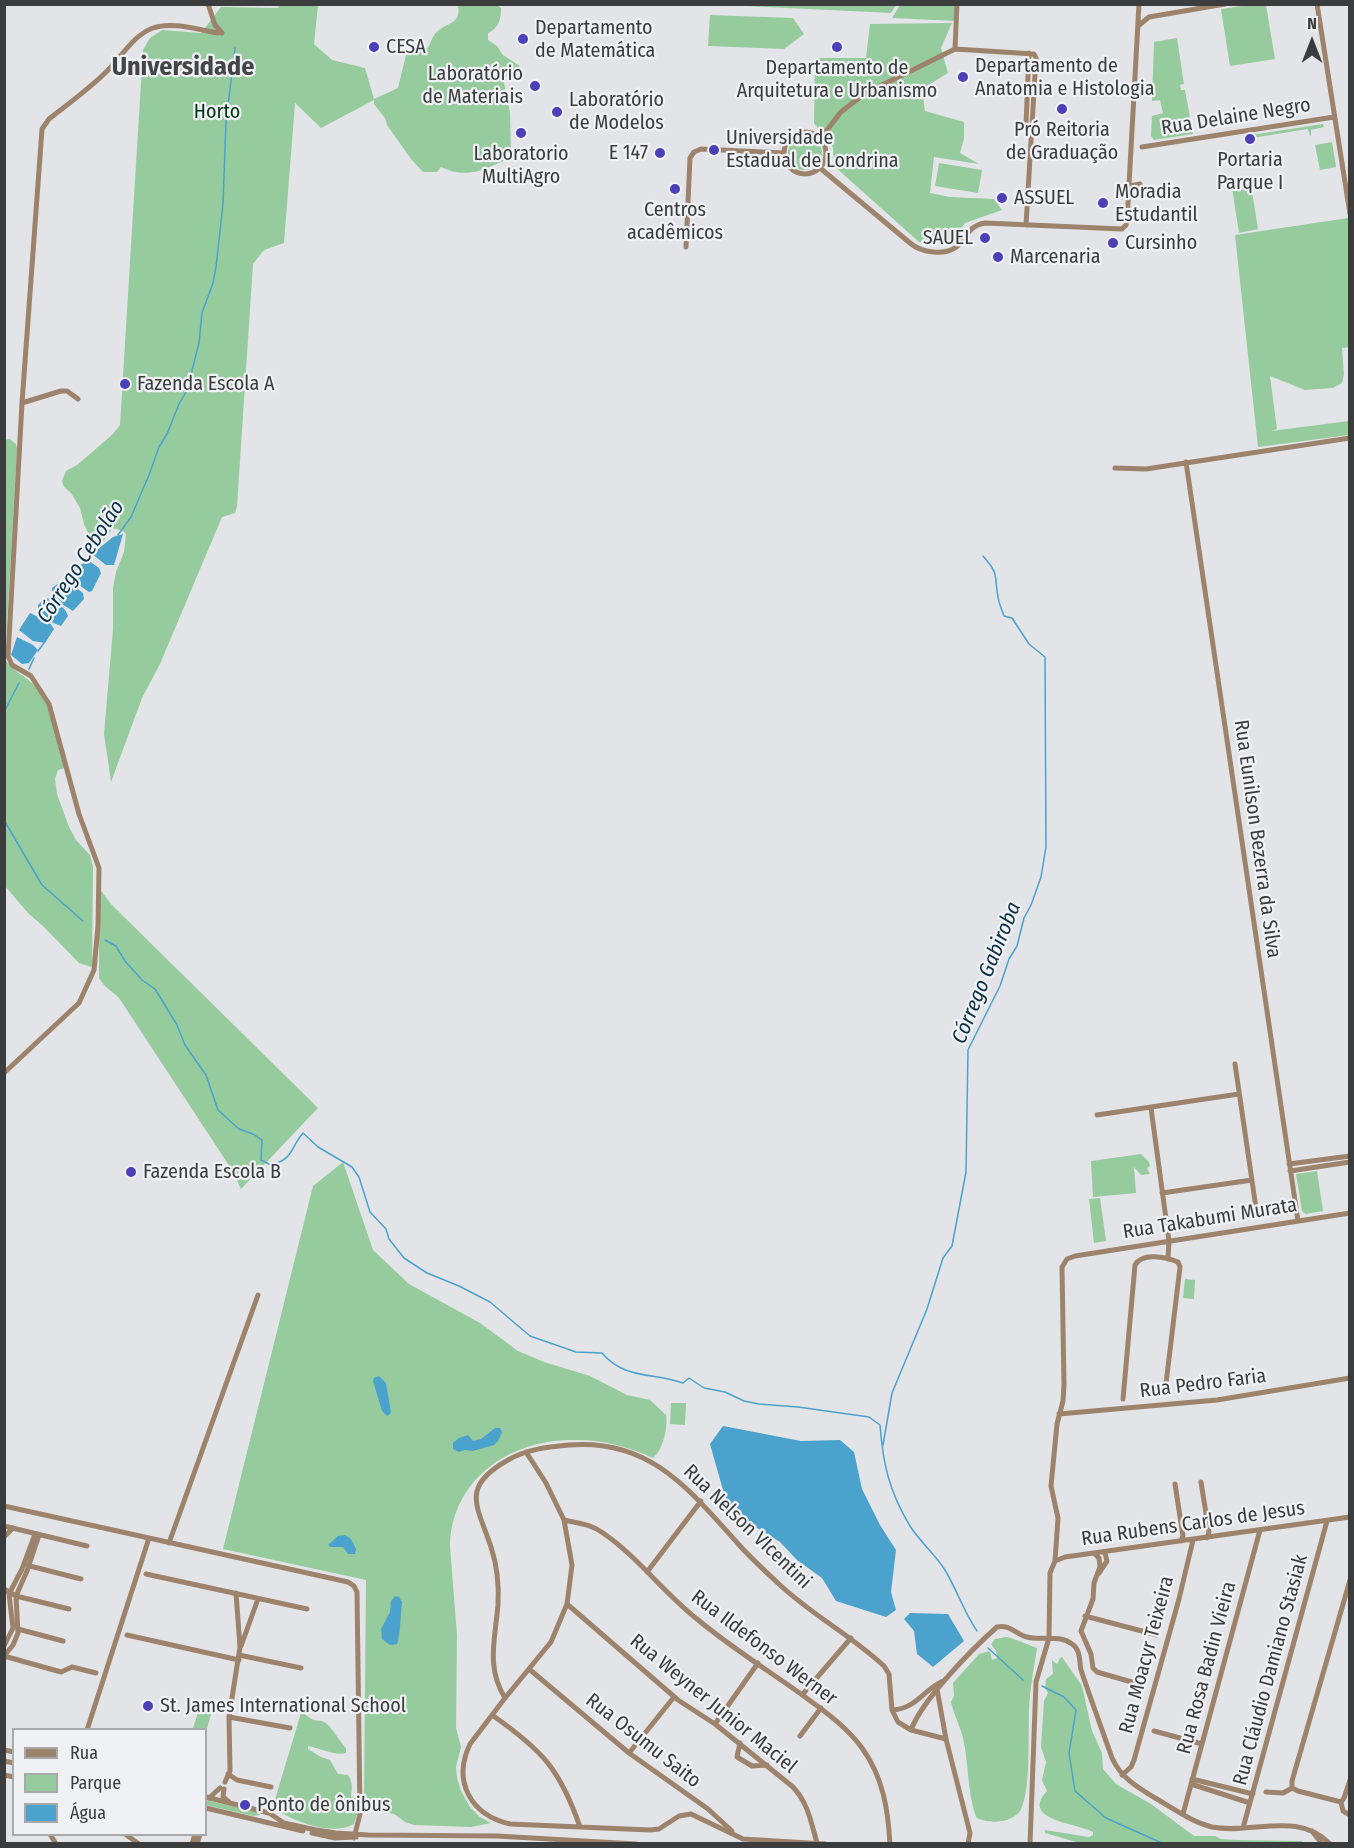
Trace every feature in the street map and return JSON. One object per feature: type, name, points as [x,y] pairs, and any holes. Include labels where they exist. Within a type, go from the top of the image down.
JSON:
[{"type":"street","points":[[4,1073],[79,1003],[94,970],[98,926],[99,868],[79,814],[49,704],[31,676],[12,665],[8,656],[22,403],[42,129],[49,120],[106,72],[138,37],[154,27],[171,26],[220,33],[208,4]]},
{"type":"street","points":[[955,49],[957,4]]},
{"type":"street","points":[[820,168],[920,250],[944,253],[954,250],[974,227],[981,223],[1122,229],[1126,225],[1129,186],[1139,4]]},
{"type":"street","points":[[1138,26],[1149,17],[1225,4]]},
{"type":"street","points":[[1317,4],[1350,214]]},
{"type":"street","points":[[820,139],[841,112],[864,94],[955,49],[1029,53],[1026,124],[1032,131],[1026,225]]},
{"type":"street","name":"Rua Delaine Negro","points":[[1142,147],[1334,117]]},
{"type":"street","points":[[808,133],[820,139],[825,157],[820,168],[809,174],[796,172],[787,165],[784,153],[789,140],[794,135],[808,133]]},
{"type":"street","points":[[686,246],[691,155],[701,150],[784,153]]},
{"type":"street","points":[[1129,186],[1140,184]]},
{"type":"street","points":[[22,403],[61,391],[67,391],[78,399]]},
{"type":"street","points":[[1115,468],[1146,469],[1350,438]]},
{"type":"street","name":"Rua Eunilson Bezerra da Silva","points":[[1186,462],[1298,1221]]},
{"type":"street","points":[[1235,1064],[1257,1215]]},
{"type":"street","points":[[1097,1115],[1239,1094]]},
{"type":"street","points":[[1151,1108],[1168,1230],[1168,1259]]},
{"type":"street","points":[[1290,1167],[1350,1156]]},
{"type":"street","points":[[1290,1167],[1350,1162]]},
{"type":"street","points":[[1162,1193],[1252,1180]]},
{"type":"street","name":"Rua Takabumi Murata","points":[[1059,1414],[1064,1385],[1062,1267],[1067,1259],[1350,1213]]},
{"type":"street","points":[[1166,1219],[1168,1242]]},
{"type":"street","points":[[1168,1230],[1184,1239]]},
{"type":"street","points":[[1124,1399],[1135,1265],[1143,1257],[1168,1259],[1178,1262],[1180,1267],[1165,1392]]},
{"type":"street","points":[[170,1543],[258,1295]]},
{"type":"street","name":"Rua Pedro Faria","points":[[1059,1414],[1217,1400],[1350,1378]]},
{"type":"street","points":[[1055,1561],[1058,1518],[1051,1486],[1053,1448],[1059,1414]]},
{"type":"street","name":"Rua Nelson VIcentini","points":[[504,1698],[495,1680],[492,1666],[498,1603],[495,1562],[476,1498],[478,1485],[484,1476],[508,1460],[526,1452],[547,1447],[586,1444],[625,1450],[665,1469],[701,1501],[743,1549],[782,1587],[851,1638],[884,1666],[889,1674],[892,1710]]},
{"type":"street","points":[[526,1452],[546,1483],[564,1520],[572,1565],[567,1604],[551,1642],[504,1698],[470,1744],[463,1765],[464,1780],[470,1799],[478,1810],[495,1820],[510,1824],[650,1830],[659,1829],[679,1816],[691,1814],[737,1837],[751,1840],[825,1844]]},
{"type":"street","points":[[1201,1482],[1209,1532],[1207,1538]]},
{"type":"street","points":[[1175,1484],[1183,1536],[1181,1541]]},
{"type":"street","points":[[647,1572],[701,1501]]},
{"type":"street","points":[[4,1506],[348,1582],[354,1586],[357,1592],[360,1814],[355,1836]]},
{"type":"street","name":"Rua Rubens Carlos de Jesus","points":[[1049,1638],[1050,1573],[1055,1561],[1065,1557],[1350,1517]]},
{"type":"street","name":"Rua Ildefonso Werner","points":[[564,1520],[587,1525],[600,1531],[626,1551],[696,1619],[820,1708],[845,1729],[872,1763],[879,1779],[888,1811],[890,1844]]},
{"type":"street","name":"Rua Cláudio Damiano Stasiak","points":[[1243,1828],[1327,1521]]},
{"type":"street","points":[[4,1526],[87,1546]]},
{"type":"street","points":[[4,1537],[13,1528]]},
{"type":"street","name":"Rua Rosa Badin Vieira","points":[[1182,1814],[1260,1530]]},
{"type":"street","points":[[4,1646],[13,1628],[10,1593],[27,1565],[37,1534]]},
{"type":"street","points":[[88,1728],[149,1538]]},
{"type":"street","name":"Rua Moacyr Teixeira","points":[[1122,1775],[1131,1767],[1134,1760],[1179,1599],[1193,1539]]},
{"type":"street","points":[[1096,1577],[1107,1561],[1105,1553]]},
{"type":"street","points":[[1095,1554],[1101,1562],[1093,1599],[1085,1616],[1081,1634],[1090,1652],[1093,1670],[1142,1685]]},
{"type":"street","points":[[27,1565],[81,1579]]},
{"type":"street","points":[[146,1574],[307,1609]]},
{"type":"street","points":[[1292,1788],[1292,1781],[1350,1580]]},
{"type":"street","points":[[10,1593],[69,1609]]},
{"type":"street","points":[[10,1593],[18,1629],[15,1641],[4,1656],[61,1672],[72,1667],[96,1673]]},
{"type":"street","points":[[207,1797],[222,1785],[230,1770],[229,1717],[240,1647],[236,1593]]},
{"type":"street","points":[[240,1647],[258,1599]]},
{"type":"street","name":"Rua Weyner Junior Maciel","points":[[567,1604],[674,1697],[740,1743],[802,1797],[808,1809],[817,1843]]},
{"type":"street","points":[[1085,1616],[1157,1635]]},
{"type":"street","points":[[946,1739],[911,1730],[898,1722],[892,1710],[910,1707],[937,1687],[999,1626],[1011,1628],[1028,1637],[1049,1638],[1070,1643],[1077,1649],[1081,1670],[1112,1758],[1122,1775],[1136,1787],[1182,1814],[1211,1826],[1243,1828],[1295,1826],[1320,1834],[1330,1844]]},
{"type":"street","points":[[18,1629],[63,1641]]},
{"type":"street","points":[[127,1635],[301,1668]]},
{"type":"street","points":[[802,1695],[851,1638]]},
{"type":"street","points":[[1030,1844],[1036,1682],[1049,1638]]},
{"type":"street","points":[[715,1724],[758,1663]]},
{"type":"street","name":"Rua Osumu Saito","points":[[529,1669],[629,1753],[708,1809],[737,1837]]},
{"type":"street","points":[[911,1730],[918,1714],[937,1687]]},
{"type":"street","points":[[937,1687],[941,1718],[970,1833],[968,1844]]},
{"type":"street","points":[[629,1753],[674,1697]]},
{"type":"street","points":[[800,1736],[820,1708]]},
{"type":"street","points":[[492,1715],[537,1748],[558,1776],[573,1805],[580,1827]]},
{"type":"street","points":[[229,1717],[290,1728]]},
{"type":"street","points":[[1154,1731],[1202,1744]]},
{"type":"street","points":[[740,1743],[737,1757],[752,1766],[767,1765]]},
{"type":"street","points":[[228,1774],[237,1780],[271,1787]]},
{"type":"street","points":[[1350,1780],[1341,1802],[1343,1811],[1350,1815]]},
{"type":"street","points":[[1192,1782],[1252,1794]]},
{"type":"street","points":[[1192,1782],[1250,1803]]},
{"type":"street","points":[[222,1785],[223,1797],[234,1804]]},
{"type":"street","points":[[1266,1792],[1283,1793],[1292,1788]]},
{"type":"street","points":[[1292,1788],[1341,1802]]},
{"type":"street","points":[[207,1797],[262,1811],[284,1823],[334,1838]]},
{"type":"street","points":[[705,1821],[708,1809]]},
{"type":"street","points":[[207,1810],[334,1838],[368,1835],[635,1843]]},
{"type":"street","points":[[248,1818],[262,1817],[262,1811]]},
{"type":"street","points":[[1311,1830],[1322,1844]]},
{"type":"green space","name":"Horto","points":[[279,5],[318,5],[314,44],[332,60],[365,68],[374,99],[398,88],[406,55],[428,48],[435,34],[455,20],[459,12],[458,5],[497,5],[501,8],[500,19],[495,29],[488,33],[488,40],[497,46],[503,55],[520,66],[506,77],[504,83],[510,112],[511,155],[501,162],[474,172],[454,172],[441,167],[437,172],[423,172],[387,125],[385,118],[374,104],[374,100],[321,128],[295,103],[284,243],[264,250],[253,264],[237,506],[235,513],[222,517],[160,664],[142,698],[111,782],[104,734],[113,629],[113,588],[116,572],[124,552],[126,534],[112,528],[108,536],[97,547],[94,546],[80,508],[62,481],[66,471],[77,465],[112,435],[120,425],[143,50],[150,38],[162,30],[201,33],[221,7],[278,8]]},
{"type":"green space","points":[[726,5],[896,5],[891,13]]},
{"type":"green space","points":[[900,5],[957,5],[956,21],[892,18]]},
{"type":"green space","points":[[1266,5],[1275,59],[1230,66],[1221,9]]},
{"type":"green space","points":[[710,15],[793,18],[804,34],[784,49],[708,46]]},
{"type":"green space","points":[[952,23],[941,48],[948,73],[922,89],[925,111],[964,122],[964,138],[960,153],[979,164],[934,157],[930,193],[950,197],[994,199],[1002,210],[965,223],[950,244],[919,242],[834,166],[833,147],[814,123],[815,58],[866,58],[870,24]]},
{"type":"green space","points":[[1177,38],[1184,84],[1180,85],[1181,90],[1185,90],[1193,134],[1154,140],[1151,136],[1152,116],[1163,113],[1160,100],[1152,101],[1154,42]]},
{"type":"green space","points":[[1323,124],[1324,127],[1311,130],[1310,136],[1308,129],[1252,138],[1251,135]]},
{"type":"green space","points":[[805,136],[817,141],[822,153],[817,165],[805,170],[793,165],[788,153],[793,141]]},
{"type":"green space","points":[[1332,142],[1336,167],[1320,170],[1315,145]]},
{"type":"green space","points":[[939,163],[982,170],[978,193],[935,186]]},
{"type":"green space","points":[[1251,185],[1258,229],[1239,233],[1232,188]]},
{"type":"green space","points":[[1348,218],[1350,347],[1342,348],[1344,374],[1342,383],[1333,388],[1305,390],[1270,376],[1277,429],[1271,431],[1349,421],[1349,435],[1258,447],[1235,235]]},
{"type":"green space","points":[[10,439],[16,444],[17,449],[5,659],[39,691],[55,728],[65,768],[58,770],[55,779],[57,794],[69,827],[76,840],[90,855],[93,867],[92,967],[79,963],[28,913],[5,886],[4,440]]},
{"type":"green space","points":[[99,888],[111,904],[318,1108],[241,1189],[232,1170],[119,998],[99,978]]},
{"type":"green space","points":[[1141,1154],[1149,1162],[1150,1166],[1147,1168],[1150,1174],[1141,1175],[1134,1167],[1136,1193],[1093,1197],[1091,1161]]},
{"type":"green space","points":[[343,1162],[373,1250],[409,1284],[480,1323],[518,1351],[544,1362],[590,1376],[627,1395],[650,1400],[666,1415],[664,1438],[660,1450],[653,1458],[616,1445],[587,1440],[553,1441],[530,1446],[490,1467],[473,1482],[461,1501],[453,1523],[450,1547],[457,1635],[456,1728],[461,1747],[456,1767],[457,1778],[470,1807],[480,1817],[491,1823],[471,1827],[414,1825],[394,1814],[371,1809],[364,1798],[366,1580],[223,1549],[313,1186]]},
{"type":"green space","points":[[1317,1171],[1323,1211],[1306,1214],[1302,1211],[1296,1174]]},
{"type":"green space","points":[[1100,1198],[1106,1241],[1094,1243],[1089,1199]]},
{"type":"green space","points":[[1185,1279],[1195,1280],[1194,1299],[1183,1298]]},
{"type":"green space","points":[[671,1403],[686,1403],[685,1425],[670,1424]]},
{"type":"green space","points":[[1006,1637],[1037,1648],[1031,1686],[1028,1775],[1024,1800],[1018,1814],[1007,1820],[993,1822],[976,1817],[963,1738],[951,1702],[954,1696],[953,1683],[979,1654],[990,1651],[992,1660],[997,1658],[996,1651],[991,1644],[995,1639]]},
{"type":"green space","points":[[1062,1657],[1082,1686],[1092,1731],[1102,1753],[1103,1769],[1116,1784],[1151,1804],[1194,1836],[1306,1843],[1083,1844],[1045,1833],[1045,1830],[1089,1837],[1093,1835],[1093,1832],[1086,1829],[1054,1819],[1040,1809],[1040,1801],[1047,1791],[1042,1780],[1046,1762],[1041,1747],[1044,1701],[1048,1693],[1045,1688],[1046,1679],[1053,1674],[1052,1660],[1057,1664]]},
{"type":"green space","points":[[201,1703],[213,1707],[207,1728],[193,1728]]},
{"type":"green space","points":[[301,1713],[326,1723],[346,1748],[346,1753],[337,1753],[308,1746],[308,1749],[330,1760],[338,1774],[348,1775],[350,1778],[351,1797],[357,1799],[358,1811],[354,1824],[345,1828],[313,1826],[274,1809]]},
{"type":"green space","points":[[207,1800],[256,1812],[260,1815],[253,1816],[207,1805]]},
{"type":"water","points":[[123,534],[114,565],[106,565],[92,554],[113,537]]},
{"type":"water","points":[[88,560],[99,568],[101,573],[92,591],[89,592],[79,585],[70,572]]},
{"type":"water","points":[[63,580],[83,593],[84,599],[73,611],[62,604],[52,590]]},
{"type":"water","points":[[45,598],[56,602],[67,613],[68,616],[61,626],[51,622],[38,608]]},
{"type":"water","points":[[30,613],[50,623],[54,629],[45,643],[33,641],[19,630]]},
{"type":"water","points":[[17,637],[38,650],[29,663],[22,664],[11,655]]},
{"type":"water","points":[[379,1376],[386,1383],[391,1413],[387,1416],[382,1411],[373,1381]]},
{"type":"water","points":[[723,1426],[801,1441],[840,1440],[854,1452],[862,1489],[880,1525],[896,1550],[891,1592],[896,1610],[886,1617],[836,1601],[822,1578],[797,1560],[780,1542],[741,1518],[725,1497],[710,1444]]},
{"type":"water","points":[[495,1428],[500,1428],[502,1432],[494,1445],[473,1451],[459,1452],[453,1449],[453,1443],[459,1438],[468,1435],[473,1441],[481,1439]]},
{"type":"water","points":[[345,1535],[351,1539],[356,1549],[355,1554],[348,1554],[343,1547],[328,1545],[338,1536]]},
{"type":"water","points":[[395,1596],[399,1597],[402,1602],[400,1631],[397,1644],[390,1645],[382,1639],[381,1629]]},
{"type":"water","points":[[910,1613],[948,1614],[964,1641],[933,1667],[917,1654],[914,1631],[904,1619]]},
{"type":"waterway","name":"Córrego Cebolão","points":[[118,535],[131,517],[159,447],[187,390],[199,343],[202,313],[216,267],[223,204],[226,122],[235,48]]},
{"type":"waterway","name":"Córrego Gabiroba","points":[[883,1445],[892,1393],[927,1309],[943,1258],[952,1246],[966,1172],[968,1050],[1017,946],[1024,918],[1041,877],[1046,847],[1045,657],[1029,644],[1012,618],[1004,616],[998,600],[994,572],[983,556]]},
{"type":"waterway","name":"Córrego Cebolão","points":[[38,651],[44,643]]},
{"type":"waterway","name":"Córrego Cebolão","points":[[29,669],[34,658]]},
{"type":"waterway","name":"Córrego Cebolão","points":[[4,712],[19,683]]},
{"type":"waterway","points":[[4,820],[42,885],[83,921]]},
{"type":"waterway","points":[[105,940],[116,946],[125,961],[142,980],[155,989],[177,1025],[185,1045],[206,1075],[218,1110],[239,1129],[262,1140],[261,1160],[271,1165],[284,1160],[303,1133],[318,1147],[352,1167],[359,1177],[370,1212],[386,1229],[389,1239],[404,1258],[427,1273],[490,1302],[530,1336],[576,1352],[602,1353],[620,1368],[683,1383],[689,1378],[704,1388],[725,1392],[744,1401],[869,1417],[880,1425],[885,1465],[897,1501],[914,1532],[945,1570],[977,1631]]},
{"type":"waterway","points":[[988,1648],[1023,1680]]},
{"type":"waterway","points":[[1042,1686],[1064,1697],[1076,1710],[1069,1753],[1075,1791],[1106,1818],[1164,1844]]},
{"type":"place","name":"Departamento de Matemática","points":[[523,39]]},
{"type":"place","name":"CESA","points":[[374,47]]},
{"type":"place","name":"Departamento de Arquitetura e Urbanismo","points":[[837,47]]},
{"type":"place","name":"Departamento de Anatomia e Histologia","points":[[963,77]]},
{"type":"place","name":"Laboratório de Materiais","points":[[535,86]]},
{"type":"place","name":"Pró Reitoria de Graduação","points":[[1062,109]]},
{"type":"place","name":"Laboratório de Modelos","points":[[557,112]]},
{"type":"place","name":"Laboratorio MultiAgro","points":[[521,133]]},
{"type":"place","name":"Portaria Parque I","points":[[1250,139]]},
{"type":"place","name":"Universidade Estadual de Londrina","points":[[714,150]]},
{"type":"place","name":"E 147","points":[[660,153]]},
{"type":"place","name":"Centros acadêmicos","points":[[675,189]]},
{"type":"place","name":"ASSUEL","points":[[1002,198]]},
{"type":"place","name":"Moradia Estudantil","points":[[1103,203]]},
{"type":"place","name":"SAUEL","points":[[985,238]]},
{"type":"place","name":"Cursinho","points":[[1113,243]]},
{"type":"place","name":"Marcenaria","points":[[998,257]]},
{"type":"place","name":"Fazenda Escola A","points":[[125,384]]},
{"type":"place","name":"Fazenda Escola B","points":[[131,1172]]},
{"type":"place","name":"St. James International School","points":[[148,1706]]},
{"type":"place","name":"Ponto de ônibus","points":[[245,1805]]},
{"type":"district","name":"Universidade","points":[[183,68]]}]
